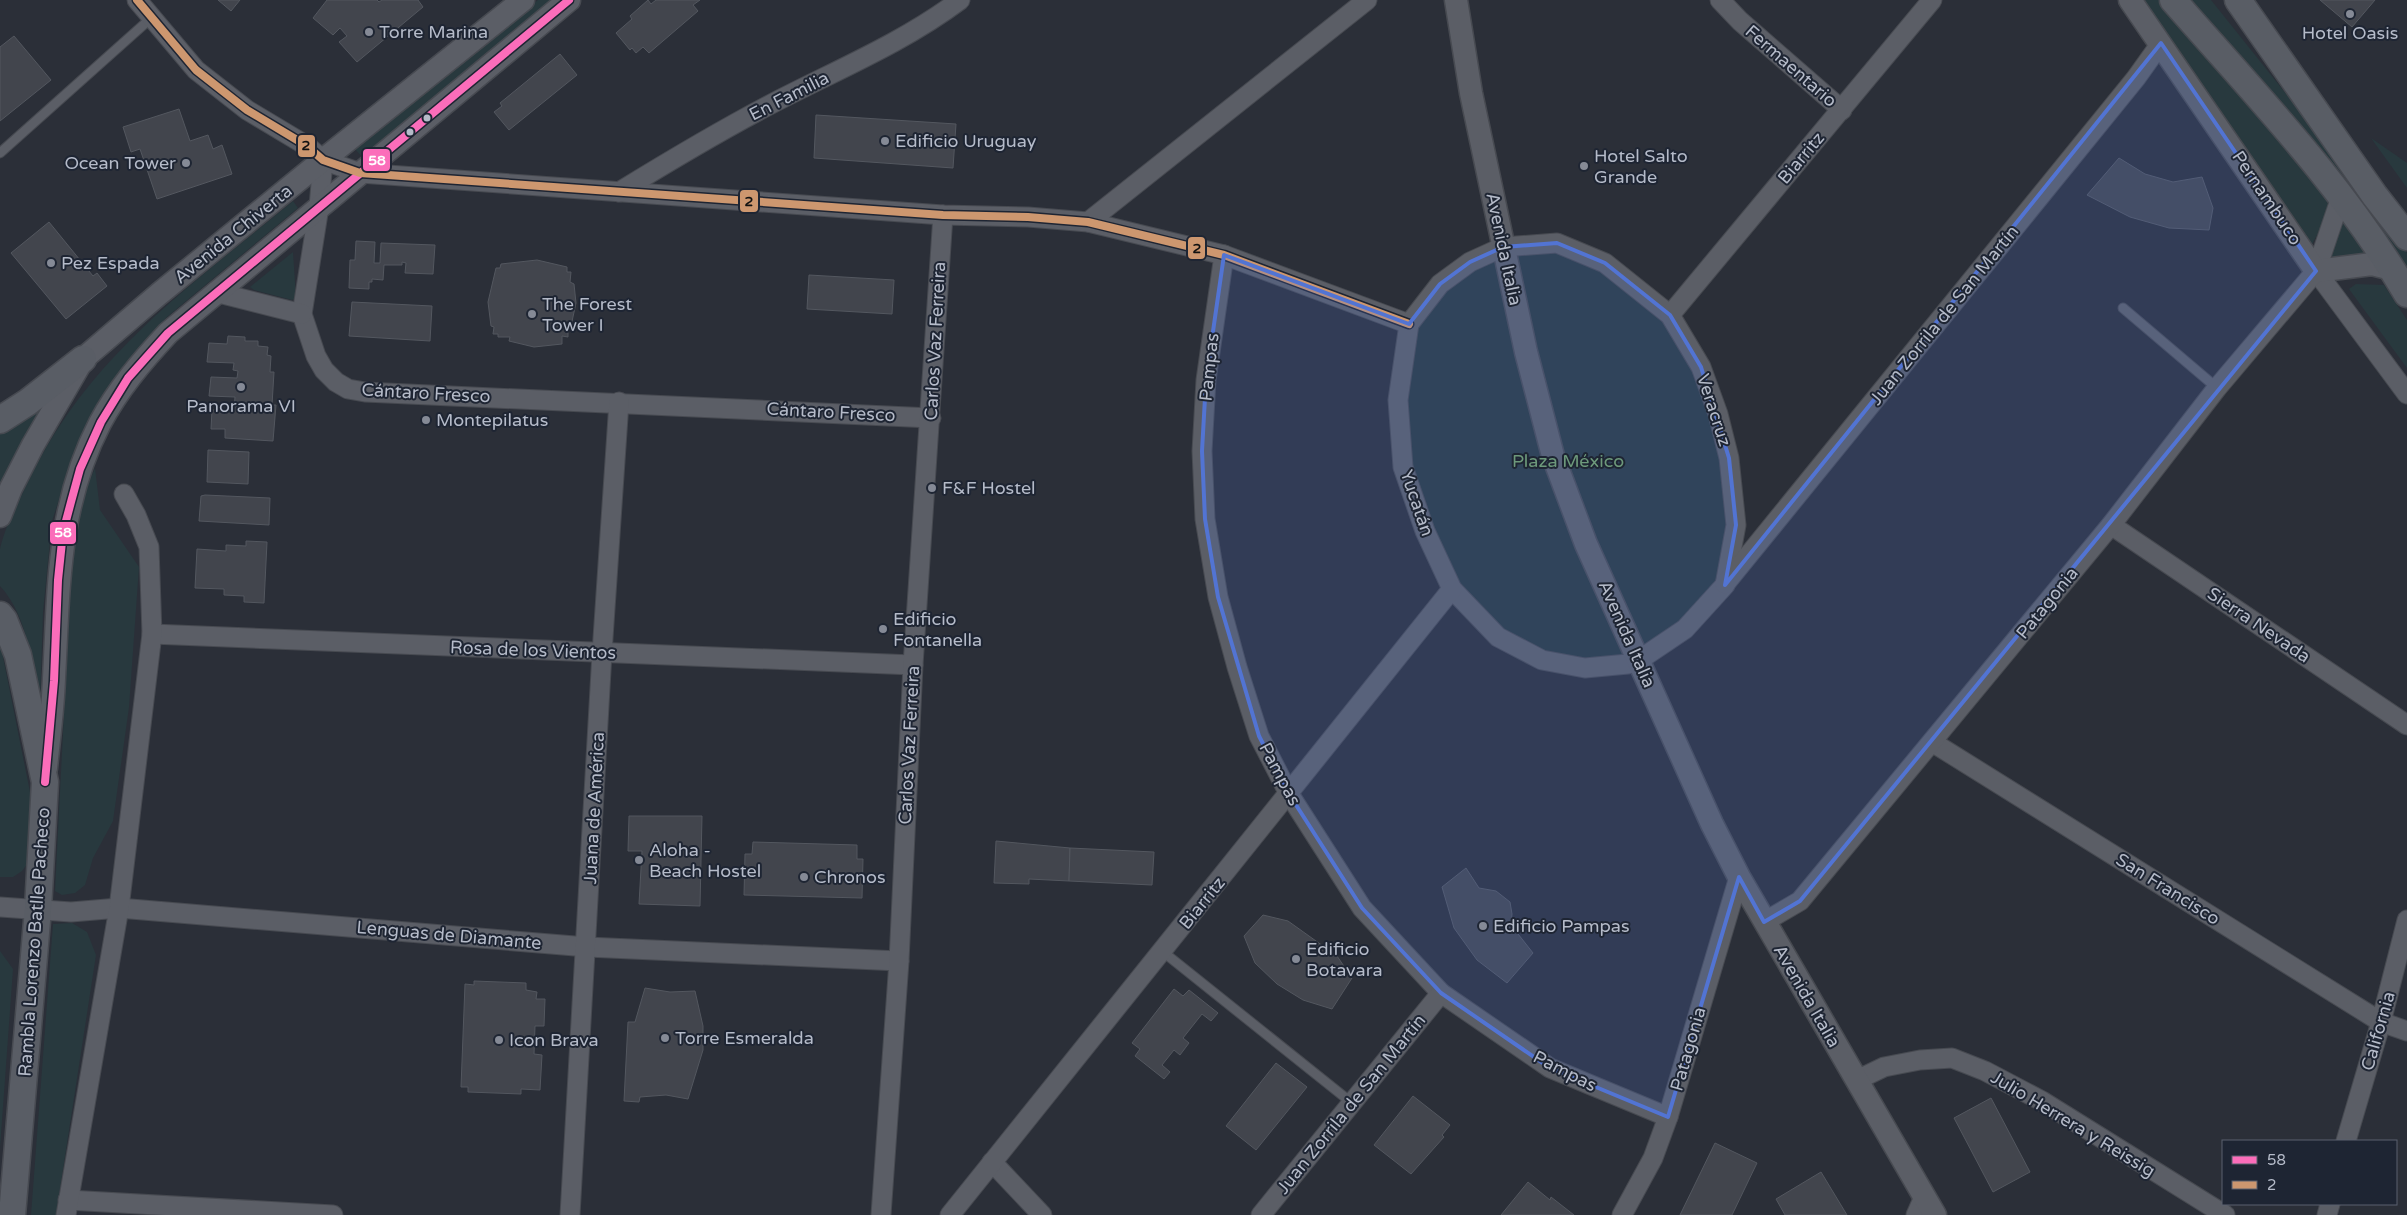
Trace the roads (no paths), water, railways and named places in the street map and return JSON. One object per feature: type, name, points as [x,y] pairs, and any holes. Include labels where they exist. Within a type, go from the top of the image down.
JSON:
[{"type":"main road","points":[[2173,0],[2310,157],[2392,269],[2407,294]]},
{"type":"main road","points":[[2238,0],[2375,196],[2407,237]]},
{"type":"main road","points":[[0,420],[28,402],[83,359]]},
{"type":"main road","name":"Rambla Lorenzo Batlle Pacheco","points":[[0,615],[18,655],[45,782],[38,909],[12,1215]]},
{"type":"street","points":[[137,0],[150,19],[196,70],[247,110],[307,146],[323,160],[360,173],[943,215],[1028,216],[1088,222],[1224,254],[1409,324]]},
{"type":"street","name":"Avenida Chiverta","points":[[0,516],[11,488],[33,445],[83,359],[323,160],[523,0]]},
{"type":"street","name":"Avenida Chiverta","points":[[45,782],[64,532],[80,470],[101,422],[128,378],[168,332],[569,0]]},
{"type":"street","name":"En Familia","points":[[619,192],[728,126],[882,49],[937,17],[960,0]]},
{"type":"street","points":[[1088,222],[1367,0]]},
{"type":"street","name":"Avenida Italia","points":[[1456,0],[1471,93],[1526,352],[1553,456],[1586,544],[1712,824],[1739,877],[1857,1080],[1925,1209]]},
{"type":"street","name":"Fermaentario","points":[[1720,0],[1740,21],[1842,110]]},
{"type":"street","name":"Biarritz","points":[[1670,315],[1932,0]]},
{"type":"street","name":"Pernambuco","points":[[2130,0],[2316,271],[2407,394]]},
{"type":"street","name":"Juan Zorrila de San Martín","points":[[1725,585],[2136,78],[2161,43]]},
{"type":"street","name":"Cántaro Fresco","points":[[323,160],[319,207],[302,314],[316,356],[324,370],[336,382],[348,389],[365,392],[619,402],[931,418]]},
{"type":"street","name":"Patagonia","points":[[1764,922],[1800,901],[2111,525],[2217,388],[2316,271],[2341,197]]},
{"type":"street","name":"Carlos Vaz Ferreira","points":[[881,1215],[899,961],[913,665],[931,418],[943,215]]},
{"type":"street","name":"Veracruz","points":[[1504,247],[1557,244],[1605,263],[1670,315],[1701,367],[1718,414],[1729,458],[1736,525],[1725,585]]},
{"type":"street","name":"Yucatán","points":[[1504,247],[1470,262],[1440,284],[1409,324],[1398,400],[1403,467],[1425,531],[1452,589],[1498,637],[1542,660],[1586,668],[1628,664],[1639,660]]},
{"type":"street","name":"Pampas","points":[[1224,254],[1206,380],[1202,450],[1205,519],[1218,597],[1237,667],[1259,736],[1289,794],[1362,908],[1441,993],[1550,1068],[1668,1117]]},
{"type":"street","points":[[2316,271],[2372,264],[2392,269]]},
{"type":"street","points":[[215,292],[302,314]]},
{"type":"street","name":"Juana de América","points":[[570,1215],[587,947],[602,653],[619,402]]},
{"type":"street","points":[[124,494],[149,547],[152,634],[119,908],[67,1208],[333,1215]]},
{"type":"street","name":"Sierra Nevada","points":[[2111,525],[2407,725]]},
{"type":"street","points":[[1639,660],[1685,629],[1725,585]]},
{"type":"street","name":"Biarritz","points":[[950,1215],[1452,589]]},
{"type":"street","name":"Rosa de los Vientos","points":[[152,634],[913,665]]},
{"type":"street","name":"San Francisco","points":[[1932,742],[2381,1022],[2407,1032]]},
{"type":"street","name":"Patagonia","points":[[1622,1215],[1653,1158],[1668,1117],[1739,877]]},
{"type":"street","name":"Lenguas de Diamante","points":[[0,907],[71,912],[119,908],[587,947],[899,961]]},
{"type":"street","name":"California","points":[[2346,1140],[2381,1022],[2407,920]]},
{"type":"street","name":"Juan Zorrila de San Martín","points":[[1261,1215],[1441,993]]},
{"type":"street","name":"Julio Herrera y Reissig","points":[[1857,1080],[1884,1067],[1920,1060],[1952,1058],[1985,1071],[2042,1101],[2225,1215]]},
{"type":"street","points":[[992,1162],[1042,1215]]},
{"type":"lane","points":[[0,153],[150,19]]},
{"type":"lane","points":[[2122,308],[2217,388]]},
{"type":"lane","points":[[1162,951],[1352,1102]]},
{"type":"place","name":"Hotel Oasis","points":[[2350,14]]},
{"type":"place","name":"Torre Marina","points":[[369,32]]},
{"type":"place","name":"Edificio Uruguay","points":[[885,141]]},
{"type":"place","name":"Ocean Tower","points":[[186,163]]},
{"type":"place","name":"Hotel Salto Grande","points":[[1584,166]]},
{"type":"place","name":"Pez Espada","points":[[51,263]]},
{"type":"place","name":"The Forest Tower I","points":[[532,314]]},
{"type":"place","name":"Panorama VI","points":[[241,387]]},
{"type":"place","name":"Montepilatus","points":[[426,420]]},
{"type":"place","name":"F&F Hostel","points":[[932,488]]},
{"type":"place","name":"Edificio Fontanella","points":[[883,629]]},
{"type":"place","name":"Aloha - Beach Hostel","points":[[639,860]]},
{"type":"place","name":"Chronos","points":[[804,877]]},
{"type":"place","name":"Edificio Pampas","points":[[1483,926]]},
{"type":"place","name":"Edificio Botavara","points":[[1296,959]]},
{"type":"place","name":"Torre Esmeralda","points":[[665,1038]]},
{"type":"place","name":"Icon Brava","points":[[499,1040]]},
{"type":"park label","name":"Plaza México","points":[[1568,461]]}]
